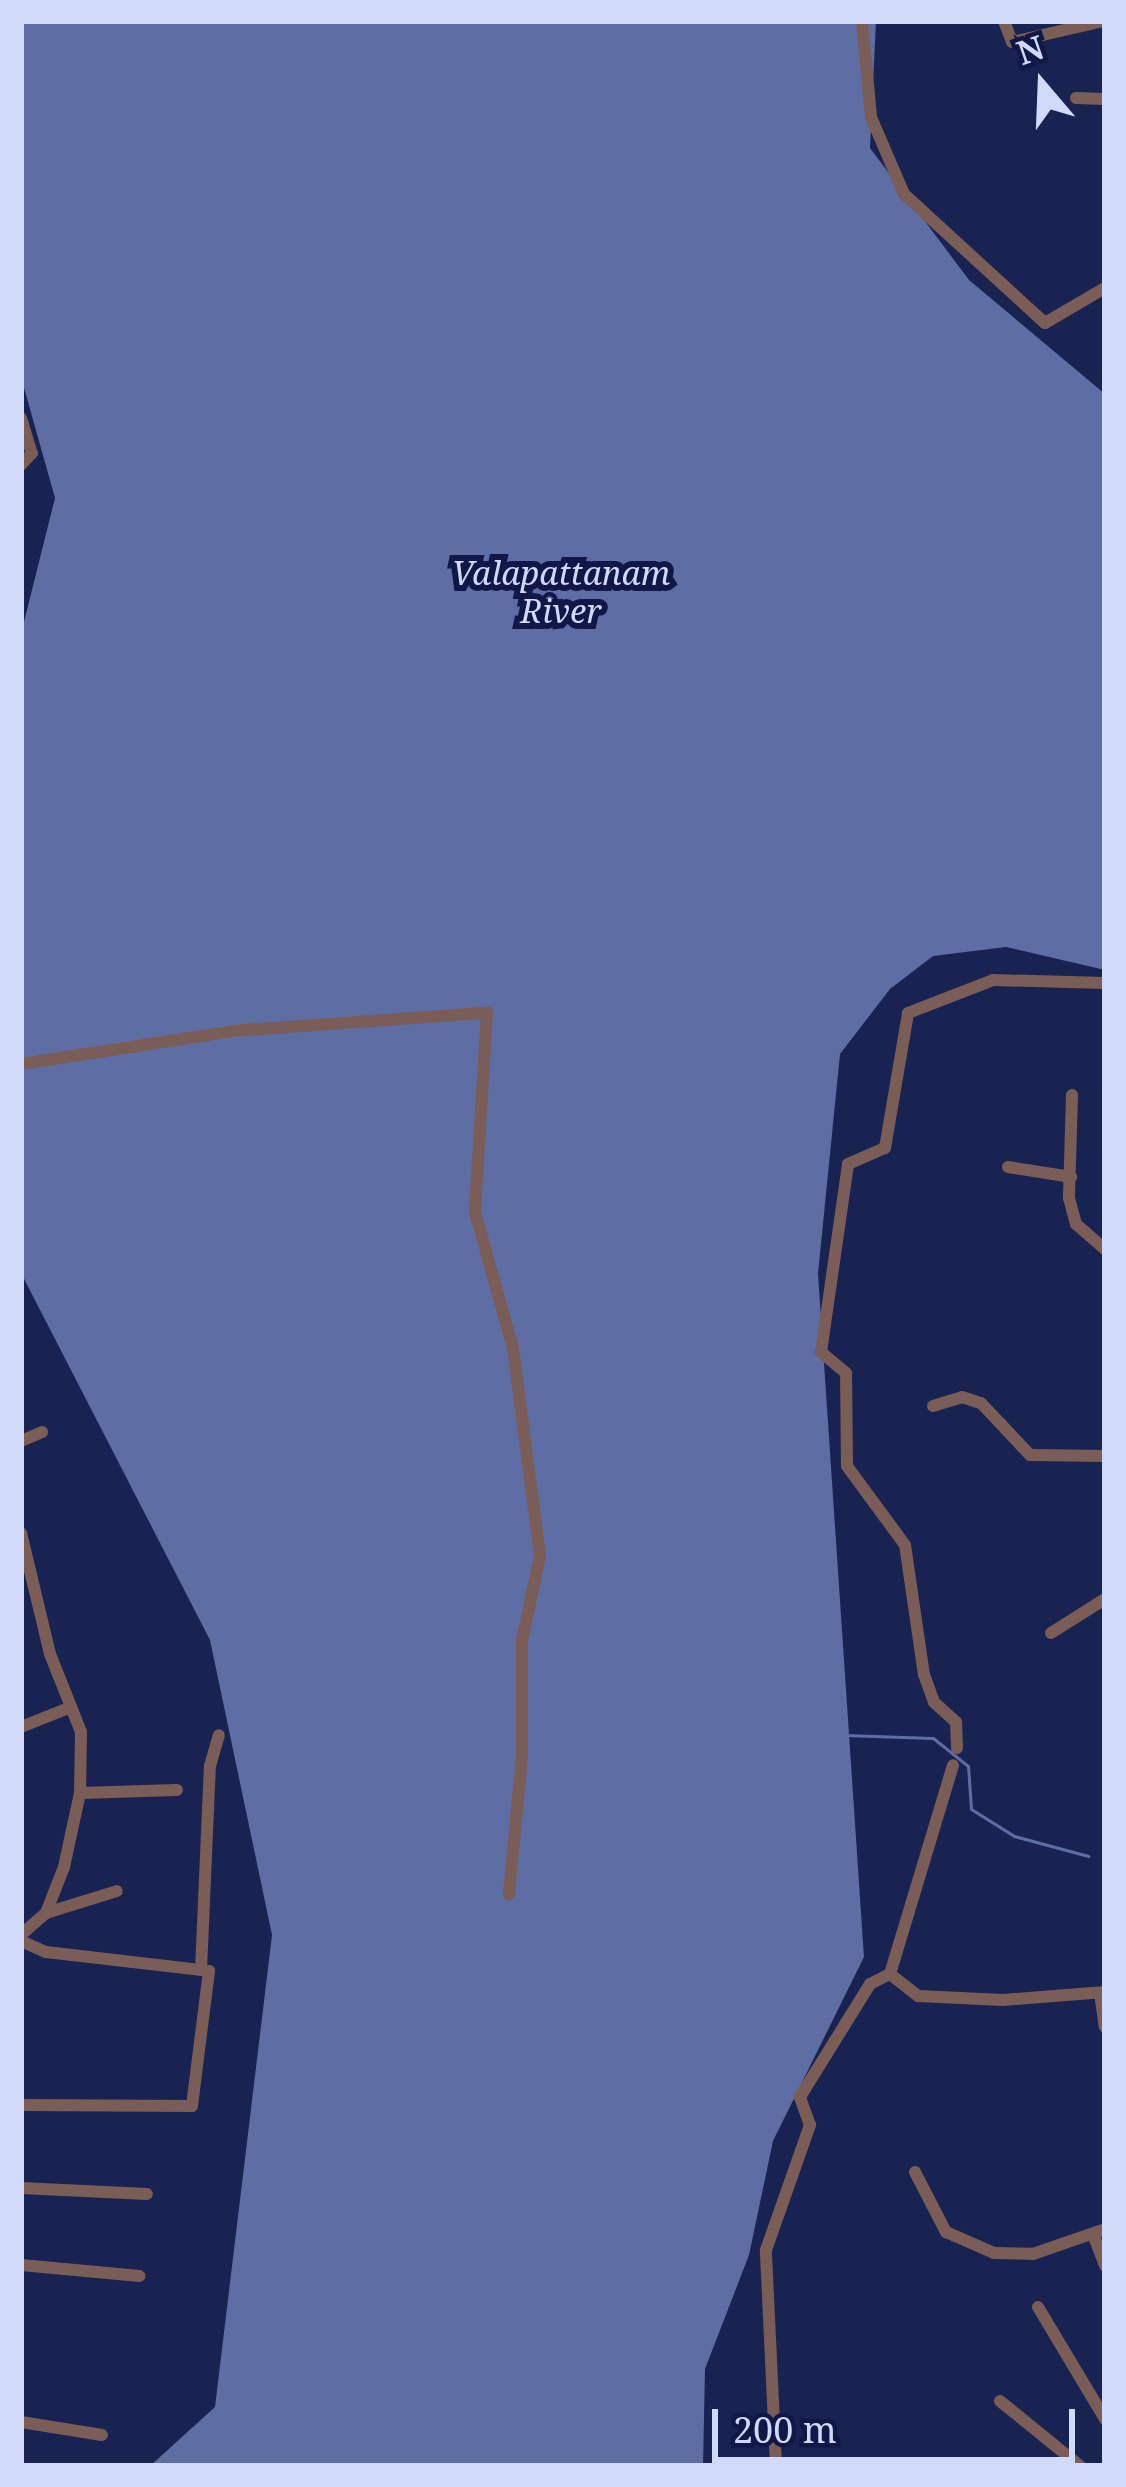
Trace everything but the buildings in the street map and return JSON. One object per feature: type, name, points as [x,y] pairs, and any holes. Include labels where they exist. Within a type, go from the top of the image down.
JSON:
[{"type":"street","points":[[862,21],[871,117],[904,194],[1045,323],[1105,288]]},
{"type":"street","points":[[1004,21],[1012,42],[1104,21]]},
{"type":"street","points":[[1076,98],[1105,99]]},
{"type":"street","points":[[21,418],[32,453],[21,465]]},
{"type":"street","points":[[957,1748],[956,1722],[934,1702],[924,1675],[905,1545],[847,1466],[846,1373],[821,1352],[848,1164],[885,1148],[908,1013],[993,980],[1105,983]]},
{"type":"street","points":[[21,1064],[253,1029],[487,1012],[475,1212],[513,1348],[540,1556],[522,1641],[522,1756],[509,1894]]},
{"type":"street","points":[[1072,1095],[1076,1224],[1105,1250]]},
{"type":"street","points":[[1008,1167],[1071,1177]]},
{"type":"street","points":[[933,1406],[962,1397],[982,1402],[1030,1455],[1105,1456]]},
{"type":"street","points":[[21,1441],[43,1432]]},
{"type":"street","points":[[21,1533],[81,1732],[80,1793],[46,1913]]},
{"type":"street","points":[[1051,1634],[1105,1599]]},
{"type":"street","points":[[21,1727],[71,1707]]},
{"type":"street","points":[[200,1970],[219,1735]]},
{"type":"street","points":[[776,2466],[766,2250],[810,2125],[800,2096],[870,1984],[890,1974],[953,1765]]},
{"type":"street","points":[[80,1793],[177,1790]]},
{"type":"street","points":[[21,2105],[192,2106],[209,1971],[46,1952],[21,1938],[46,1913],[117,1891]]},
{"type":"street","points":[[890,1974],[918,1996],[1103,1992],[1105,2027]]},
{"type":"street","points":[[915,2172],[946,2232],[959,2242],[1033,2254],[1099,2232],[1105,2266]]},
{"type":"street","points":[[21,2188],[147,2194]]},
{"type":"street","points":[[21,2265],[139,2276]]},
{"type":"street","points":[[1038,2307],[1105,2419]]},
{"type":"street","points":[[1000,2401],[1080,2466]]},
{"type":"street","points":[[21,2422],[102,2435]]},
{"type":"water","name":"Valapattanam River","points":[[21,21],[876,21],[870,148],[969,280],[1105,394],[1105,970],[1006,947],[933,956],[890,989],[840,1054],[818,1274],[864,1957],[773,2141],[749,2255],[705,2369],[703,2466],[150,2466],[215,2407],[272,1935],[210,1640],[21,1273],[21,634],[55,498],[21,377]]},
{"type":"waterway","points":[[844,1735],[933,1738],[968,1766],[971,1809],[1014,1836],[1088,1856]]}]
